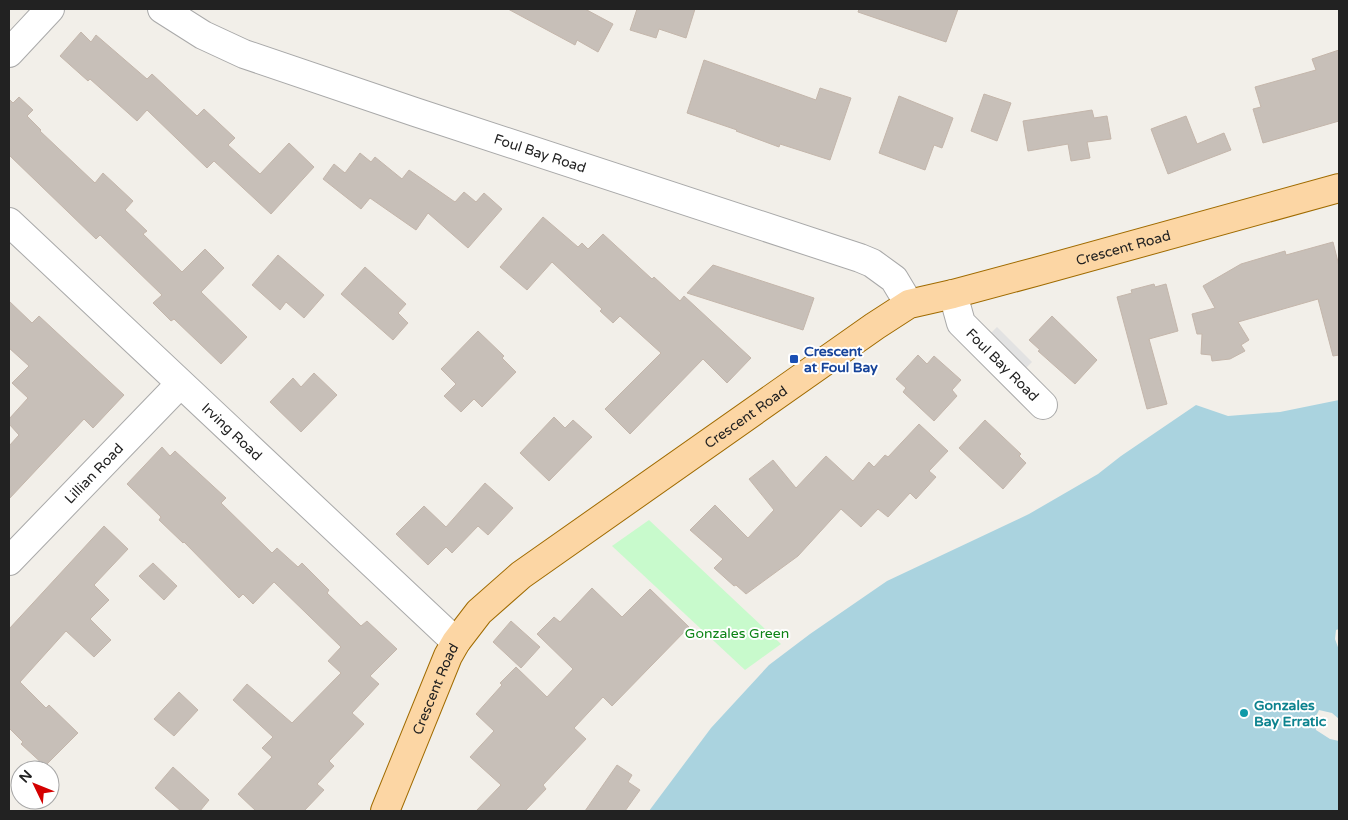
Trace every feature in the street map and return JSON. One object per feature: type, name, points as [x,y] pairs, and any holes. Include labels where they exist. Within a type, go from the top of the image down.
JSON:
[{"type":"main road","name":"Crescent Road","points":[[385,811],[448,656],[456,642],[479,612],[522,575],[875,326],[909,304],[953,294],[1339,188]]},
{"type":"street","points":[[9,53],[50,9]]},
{"type":"street","name":"Foul Bay Road","points":[[162,9],[203,35],[244,54],[425,116],[860,258],[872,263],[894,278],[909,304]]},
{"type":"street","name":"Irving Road","points":[[9,222],[456,642]]},
{"type":"street","name":"Foul Bay Road","points":[[953,294],[961,323],[1043,405]]},
{"type":"street","name":"Lillian Road","points":[[9,560],[180,384]]},
{"type":"green space","name":"Gonzales Green","points":[[649,520],[781,644],[745,670],[612,546]]},
{"type":"shaded area","points":[[997,327],[1032,362],[1021,373],[985,339]]},
{"type":"water","points":[[1339,400],[1339,629],[1336,630],[1335,639],[1339,650],[1339,719],[1332,713],[1319,710],[1314,720],[1316,730],[1330,739],[1339,741],[1339,811],[649,811],[711,728],[769,665],[887,581],[1029,514],[1098,474],[1196,405],[1228,416],[1280,412]]},
{"type":"building","points":[[508,9],[585,9],[613,24],[598,52],[577,40],[575,45]]},
{"type":"building","points":[[637,9],[695,9],[686,38],[659,29],[656,38],[630,30]]},
{"type":"building","points":[[859,9],[958,9],[946,42],[858,12]]},
{"type":"building","points":[[81,32],[91,42],[96,35],[147,79],[152,74],[197,116],[204,109],[235,138],[228,145],[260,174],[289,143],[314,167],[271,214],[214,161],[207,168],[147,110],[137,121],[90,79],[88,81],[60,56]]},
{"type":"building","points":[[1339,50],[1339,121],[1263,143],[1253,109],[1261,107],[1255,87],[1316,70],[1312,59]]},
{"type":"building","points":[[704,60],[816,100],[820,88],[851,98],[830,160],[780,144],[779,147],[687,113]]},
{"type":"building","points":[[984,94],[1011,103],[997,141],[971,131]]},
{"type":"building","points":[[899,96],[953,118],[942,148],[934,145],[925,170],[879,153]]},
{"type":"building","points":[[19,97],[33,110],[27,116],[40,131],[95,183],[103,173],[133,201],[125,210],[147,231],[143,234],[182,272],[205,249],[224,268],[201,292],[247,337],[221,364],[174,319],[171,321],[153,303],[162,295],[100,235],[96,239],[9,155],[9,99],[13,103]]},
{"type":"building","points":[[1092,110],[1094,118],[1107,116],[1111,139],[1087,142],[1090,158],[1071,161],[1068,144],[1028,151],[1023,121]]},
{"type":"building","points":[[1186,116],[1197,144],[1224,133],[1231,150],[1168,174],[1151,129]]},
{"type":"building","points":[[360,153],[371,162],[375,157],[402,179],[409,170],[455,202],[464,192],[476,202],[484,193],[502,209],[468,248],[428,213],[416,230],[370,198],[361,209],[323,179],[334,164],[345,173]]},
{"type":"building","points":[[543,217],[578,247],[582,243],[588,249],[603,234],[652,279],[654,277],[680,301],[684,296],[751,358],[727,383],[703,359],[630,434],[605,409],[661,353],[620,316],[613,323],[600,311],[602,309],[552,262],[527,290],[500,267]]},
{"type":"building","points":[[1333,242],[1339,266],[1339,355],[1333,356],[1318,299],[1238,322],[1249,340],[1241,345],[1245,351],[1230,359],[1212,361],[1211,355],[1201,354],[1202,334],[1197,334],[1192,314],[1215,308],[1203,286],[1241,264],[1285,251],[1286,255]]},
{"type":"building","points":[[278,255],[324,295],[304,318],[286,302],[280,310],[252,285]]},
{"type":"building","points":[[713,265],[814,298],[803,330],[687,293]]},
{"type":"building","points":[[365,267],[406,304],[398,313],[408,323],[393,340],[341,294]]},
{"type":"building","points":[[1154,284],[1155,287],[1166,284],[1178,331],[1149,339],[1167,404],[1147,409],[1117,297],[1132,293],[1131,290]]},
{"type":"building","points":[[9,301],[32,323],[39,316],[124,395],[93,428],[84,419],[9,499],[9,446],[19,435],[9,424],[9,419],[28,398],[12,383],[29,366],[9,348]]},
{"type":"building","points":[[1052,316],[1097,360],[1075,384],[1038,351],[1040,350],[1029,340]]},
{"type":"building","points":[[478,331],[504,356],[502,358],[516,372],[482,407],[474,399],[461,412],[444,396],[456,384],[441,369]]},
{"type":"building","points":[[918,355],[927,364],[934,356],[961,380],[952,390],[957,396],[934,421],[903,392],[906,388],[896,379]]},
{"type":"building","points":[[314,373],[337,395],[301,432],[270,402],[293,378],[301,387]]},
{"type":"building","points":[[554,417],[565,428],[573,420],[592,437],[549,481],[520,453]]},
{"type":"building","points":[[985,420],[1021,454],[1019,456],[1026,463],[1003,489],[959,448]]},
{"type":"building","points":[[919,424],[948,451],[929,471],[936,477],[916,499],[910,493],[888,517],[878,509],[861,527],[841,509],[798,556],[746,594],[714,568],[723,559],[690,530],[715,505],[748,538],[774,510],[749,479],[773,460],[796,488],[826,456],[853,481],[869,462],[874,467],[885,455],[888,457]]},
{"type":"building","points":[[162,447],[170,456],[175,451],[226,498],[221,503],[272,553],[277,548],[298,567],[302,563],[329,590],[327,593],[361,626],[367,621],[397,649],[370,676],[379,684],[352,713],[364,724],[329,761],[334,766],[317,784],[324,790],[304,811],[256,811],[238,794],[272,757],[262,748],[273,737],[233,700],[247,684],[292,723],[341,673],[328,661],[341,647],[274,582],[253,604],[243,594],[239,598],[184,542],[159,520],[161,517],[127,484]]},
{"type":"building","points":[[485,483],[513,508],[488,535],[478,526],[452,553],[446,547],[428,565],[396,534],[424,506],[446,527]]},
{"type":"building","points":[[104,526],[128,549],[94,585],[109,600],[90,619],[111,640],[94,657],[66,631],[20,682],[46,708],[49,705],[78,733],[51,760],[38,760],[21,744],[23,742],[9,728],[9,629]]},
{"type":"building","points":[[153,563],[177,586],[164,600],[139,576]]},
{"type":"building","points":[[592,588],[622,617],[650,589],[689,627],[612,706],[603,697],[574,728],[586,739],[543,785],[546,789],[525,811],[476,811],[501,785],[470,757],[494,731],[476,714],[502,685],[500,683],[516,667],[547,697],[573,669],[537,634],[554,617],[560,622]]},
{"type":"building","points":[[511,621],[540,647],[521,668],[493,642]]},
{"type":"building","points":[[179,692],[198,710],[174,736],[154,719]]},
{"type":"building","points":[[617,765],[632,775],[628,782],[640,790],[625,811],[585,811]]},
{"type":"building","points":[[173,767],[209,800],[200,811],[181,811],[155,788]]},
{"type":"place","name":"Crescent at Foul Bay","points":[[794,359]]},
{"type":"place","name":"Gonzales Bay Erratic","points":[[1244,713]]}]
